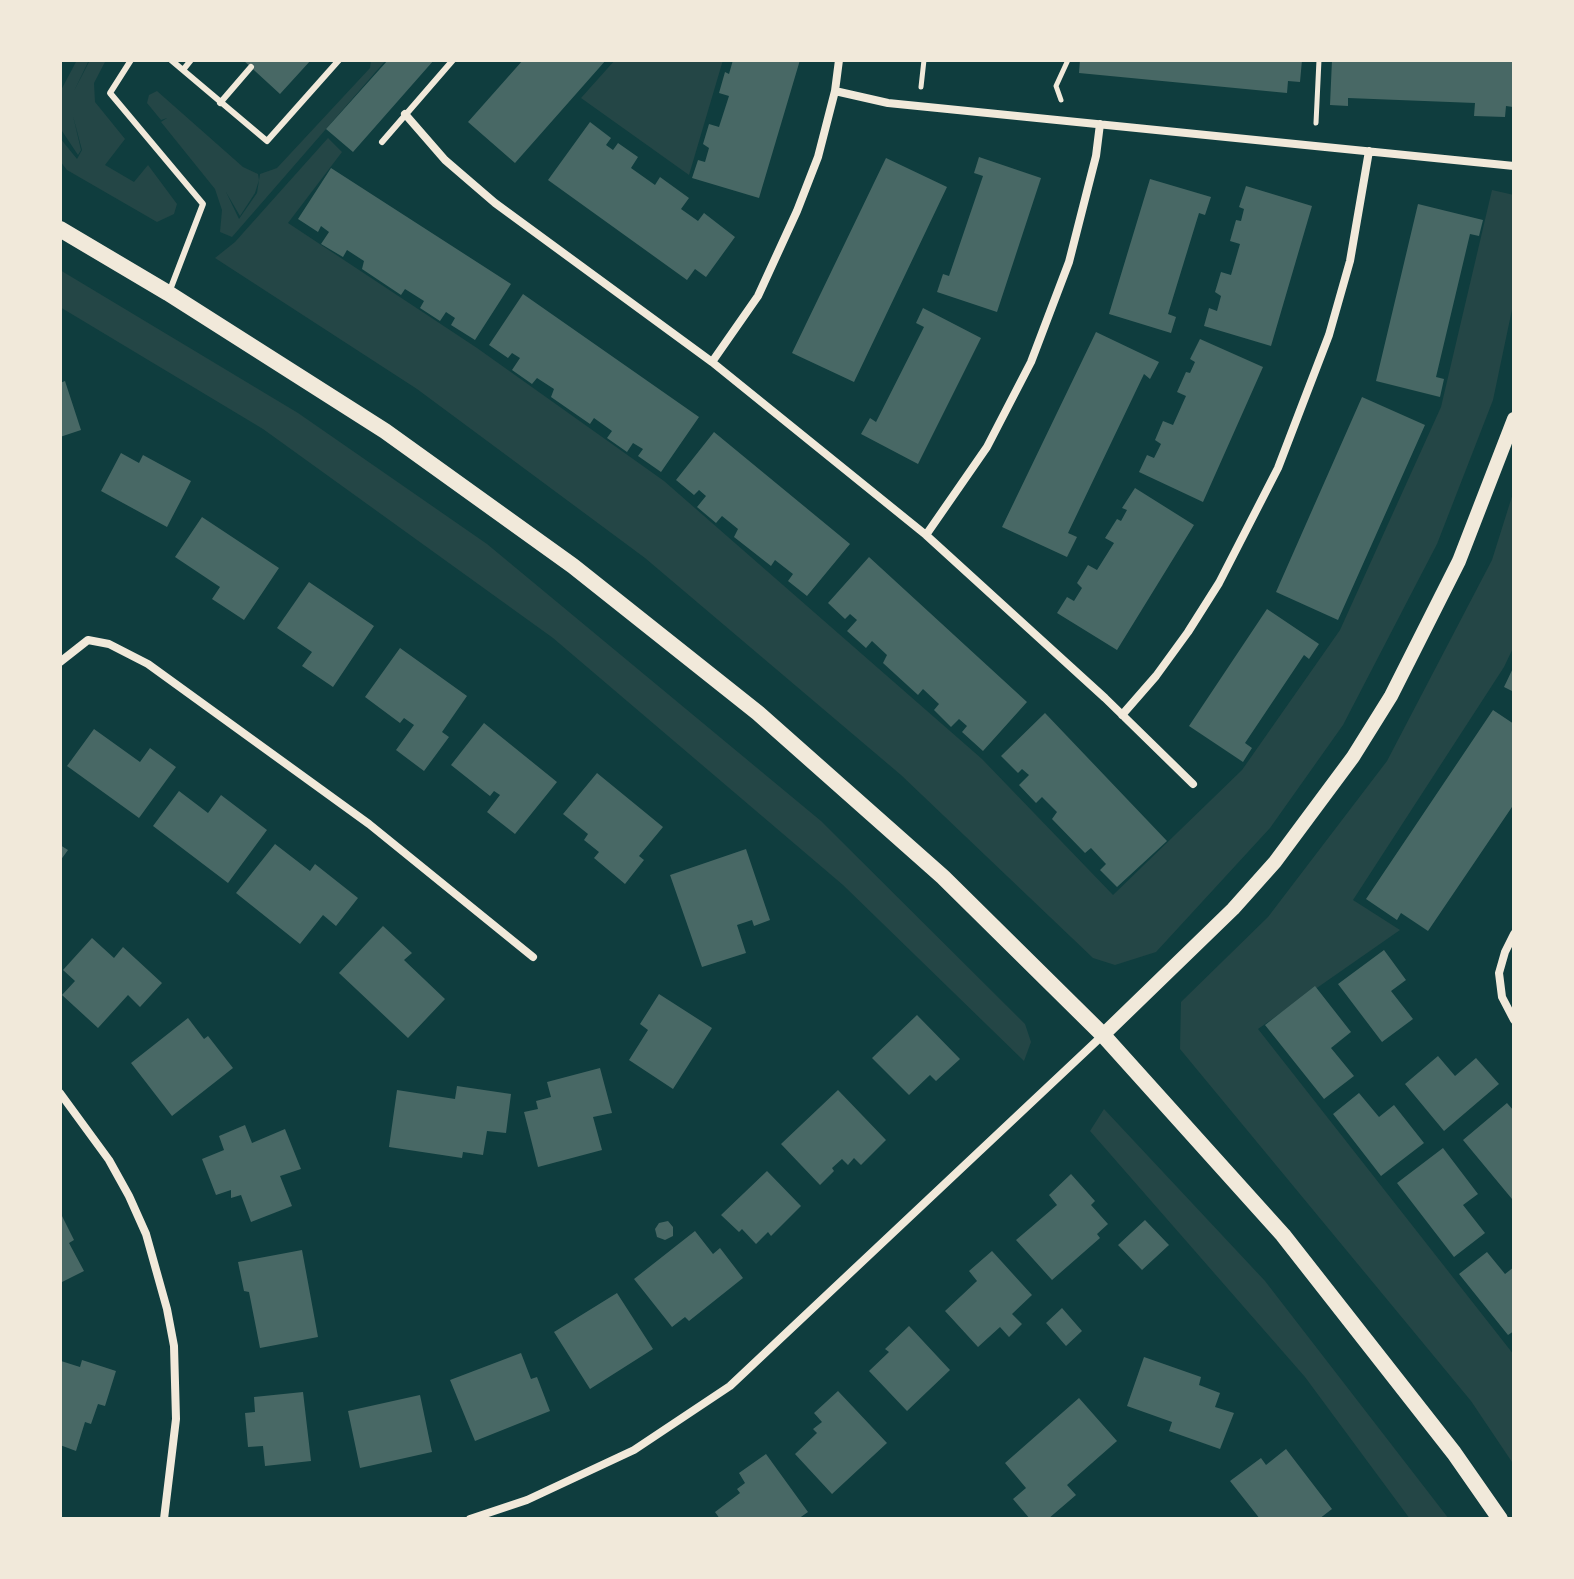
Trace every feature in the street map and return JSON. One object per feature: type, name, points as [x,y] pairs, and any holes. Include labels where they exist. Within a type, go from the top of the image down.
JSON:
[{"type":"main road","points":[[60,229],[168,293],[385,431],[573,566],[758,713],[931,867],[1103,1035],[1283,1235],[1454,1453],[1500,1519]]},
{"type":"street","points":[[712,362],[746,316],[770,275],[818,157],[835,91],[839,60]]},
{"type":"street","points":[[835,91],[888,103],[1514,166]]},
{"type":"street","points":[[405,114],[445,160],[495,203],[712,362],[926,535],[1193,784]]},
{"type":"street","points":[[926,535],[987,447],[1031,362],[1069,262],[1096,156],[1100,124]]},
{"type":"street","points":[[1122,715],[1188,632],[1226,569],[1278,468],[1329,335],[1350,261],[1369,151]]},
{"type":"street","points":[[470,1519],[527,1500],[634,1450],[730,1386],[1233,909],[1285,850],[1353,757],[1398,683],[1459,561],[1514,419]]},
{"type":"street","points":[[60,662],[88,640],[109,644],[148,664],[369,824],[533,957]]},
{"type":"street","points":[[1514,934],[1499,973],[1502,997],[1514,1020]]},
{"type":"street","points":[[60,1093],[109,1160],[129,1196],[146,1234],[167,1309],[174,1346],[176,1419],[164,1519]]},
{"type":"lane","points":[[131,60],[110,93],[203,204],[168,293]]},
{"type":"lane","points":[[171,60],[267,141],[339,60]]},
{"type":"lane","points":[[183,70],[191,60]]},
{"type":"lane","points":[[382,142],[453,60]]},
{"type":"lane","points":[[220,103],[251,67]]},
{"type":"path","points":[[1061,100],[1056,86],[1068,60]]},
{"type":"path","points":[[1316,123],[1319,60]]},
{"type":"shaded area","points":[[77,60],[89,60],[74,91],[90,60],[106,60],[94,83],[95,102],[125,139],[105,165],[134,182],[148,165],[177,204],[174,214],[157,222],[67,170],[60,161],[60,138],[77,159],[82,150],[73,116],[81,150],[78,155],[60,128],[60,92]]},
{"type":"shaded area","points":[[371,60],[386,60],[232,237],[220,232],[222,210],[215,189],[161,122],[167,118],[161,120],[147,103],[149,95],[157,91],[243,167],[258,174],[255,193],[240,216],[226,192],[239,219],[257,193],[260,174],[277,168],[370,68]]},
{"type":"shaded area","points":[[615,60],[723,60],[689,175],[581,98]]},
{"type":"shaded area","points":[[328,138],[342,152],[288,223],[477,348],[664,481],[982,759],[1113,895],[1242,770],[1340,630],[1441,407],[1492,190],[1514,195],[1514,300],[1493,400],[1437,544],[1343,725],[1270,828],[1156,952],[1115,965],[1093,958],[901,775],[645,558],[417,389],[215,258],[235,242]]},
{"type":"shaded area","points":[[60,270],[298,413],[487,544],[821,821],[1025,1024],[1031,1042],[1024,1061],[843,885],[553,638],[263,429],[60,307]]},
{"type":"shaded area","points":[[1514,490],[1514,646],[1504,667],[1353,900],[1400,930],[1258,1029],[1514,1355],[1514,1465],[1471,1401],[1180,1049],[1181,1002],[1268,917],[1387,761],[1492,560]]},
{"type":"shaded area","points":[[1104,1109],[1265,1281],[1449,1519],[1410,1519],[1305,1377],[1090,1131]]},
{"type":"building","points":[[243,60],[311,60],[280,94]]},
{"type":"building","points":[[388,60],[434,60],[353,152],[326,129]]},
{"type":"building","points":[[523,60],[606,60],[515,163],[468,122]]},
{"type":"building","points":[[733,60],[800,60],[759,198],[692,178],[698,160],[705,162],[709,148],[703,144],[709,124],[719,127],[729,96],[719,93],[725,72],[729,74]]},
{"type":"building","points":[[1080,60],[1302,60],[1300,82],[1288,81],[1287,93],[1079,73]]},
{"type":"building","points":[[1332,60],[1514,60],[1513,107],[1506,106],[1505,117],[1474,116],[1475,103],[1348,98],[1348,106],[1330,105]]},
{"type":"building","points":[[590,122],[611,138],[606,145],[613,150],[618,143],[638,157],[631,168],[655,185],[660,177],[689,198],[681,209],[698,221],[704,213],[735,237],[706,277],[695,269],[687,280],[548,180]]},
{"type":"building","points":[[979,157],[1041,178],[997,312],[937,292],[943,274],[949,276],[983,176],[974,173]]},
{"type":"building","points":[[886,158],[947,187],[854,382],[792,353]]},
{"type":"building","points":[[331,168],[511,284],[475,340],[451,325],[455,318],[446,312],[440,321],[420,308],[424,301],[405,289],[401,295],[362,269],[364,261],[347,250],[343,257],[321,244],[329,232],[321,226],[318,232],[298,219]]},
{"type":"building","points":[[1150,179],[1211,197],[1205,215],[1199,213],[1168,314],[1176,317],[1171,333],[1109,314]]},
{"type":"building","points":[[1246,186],[1312,206],[1271,346],[1204,326],[1209,308],[1217,311],[1221,296],[1215,292],[1221,272],[1231,275],[1240,244],[1230,241],[1236,220],[1241,221],[1244,209],[1239,207]]},
{"type":"building","points":[[1418,204],[1483,220],[1479,236],[1470,234],[1436,377],[1444,379],[1440,397],[1376,381]]},
{"type":"building","points":[[523,294],[699,417],[661,472],[638,456],[643,449],[633,443],[627,452],[607,438],[612,431],[594,418],[590,424],[551,397],[554,389],[537,378],[532,384],[512,370],[520,358],[512,353],[508,358],[489,345]]},
{"type":"building","points":[[923,308],[981,338],[918,464],[861,434],[870,418],[876,422],[924,327],[916,323]]},
{"type":"building","points":[[1096,332],[1159,362],[1150,379],[1144,374],[1068,533],[1077,537],[1067,557],[1002,527]]},
{"type":"building","points":[[1200,339],[1263,367],[1203,502],[1139,472],[1147,455],[1154,458],[1161,444],[1155,440],[1163,421],[1173,425],[1186,396],[1177,392],[1186,372],[1190,373],[1195,362],[1190,359]]},
{"type":"building","points":[[65,381],[81,430],[60,437],[60,383]]},
{"type":"building","points":[[1362,397],[1425,425],[1338,620],[1276,592]]},
{"type":"building","points":[[714,432],[850,544],[807,596],[788,581],[793,574],[775,560],[771,566],[734,537],[738,529],[722,516],[716,523],[697,507],[706,496],[699,490],[694,495],[676,480]]},
{"type":"building","points":[[121,453],[139,463],[143,455],[191,481],[167,527],[101,491]]},
{"type":"building","points":[[1135,488],[1194,525],[1117,650],[1057,613],[1067,597],[1074,601],[1082,588],[1077,583],[1088,565],[1097,570],[1114,543],[1105,538],[1117,519],[1121,521],[1127,510],[1122,508]]},
{"type":"building","points":[[202,517],[279,568],[244,620],[212,599],[220,587],[175,557]]},
{"type":"building","points":[[869,557],[1027,702],[983,751],[962,732],[967,726],[959,719],[951,727],[934,710],[939,704],[923,689],[918,695],[883,663],[887,655],[872,641],[866,648],[847,631],[857,620],[850,614],[845,619],[828,603]]},
{"type":"building","points":[[309,582],[374,626],[333,687],[302,666],[312,652],[277,628]]},
{"type":"building","points":[[1267,609],[1319,644],[1309,659],[1304,655],[1245,743],[1252,748],[1243,762],[1189,726]]},
{"type":"building","points":[[400,648],[467,696],[442,732],[449,737],[424,771],[396,750],[414,725],[404,718],[400,723],[365,697]]},
{"type":"building","points":[[1514,666],[1514,692],[1504,687]]},
{"type":"building","points":[[1493,710],[1514,724],[1514,804],[1428,931],[1401,913],[1397,920],[1366,899]]},
{"type":"building","points":[[1045,713],[1167,841],[1117,887],[1100,870],[1106,864],[1091,848],[1085,853],[1052,819],[1057,812],[1042,797],[1036,803],[1019,785],[1029,775],[1022,769],[1018,773],[1001,756]]},
{"type":"building","points":[[484,723],[557,782],[515,834],[487,812],[500,795],[494,791],[490,796],[451,765]]},
{"type":"building","points":[[94,729],[140,762],[150,748],[176,767],[139,818],[67,766]]},
{"type":"building","points":[[597,773],[663,827],[639,856],[644,860],[625,884],[594,858],[599,852],[584,840],[588,834],[563,814]]},
{"type":"building","points":[[179,791],[208,813],[221,795],[267,830],[228,883],[153,826]]},
{"type":"building","points":[[275,844],[310,871],[315,864],[358,898],[336,926],[323,915],[300,944],[236,893]]},
{"type":"building","points":[[60,845],[68,850],[60,861]]},
{"type":"building","points":[[746,849],[770,920],[754,926],[752,920],[737,925],[746,953],[702,967],[670,875]]},
{"type":"building","points":[[383,926],[412,953],[404,960],[445,999],[408,1038],[339,973]]},
{"type":"building","points":[[92,938],[114,958],[123,947],[162,983],[140,1007],[128,995],[98,1028],[62,995],[75,981],[63,970]]},
{"type":"building","points":[[1384,950],[1406,980],[1391,991],[1413,1019],[1382,1042],[1338,984]]},
{"type":"building","points":[[1315,986],[1351,1032],[1331,1048],[1354,1076],[1324,1099],[1265,1025]]},
{"type":"building","points":[[659,994],[712,1028],[673,1089],[629,1060],[648,1030],[640,1024]]},
{"type":"building","points":[[917,1015],[960,1059],[936,1081],[930,1075],[909,1095],[872,1058]]},
{"type":"building","points":[[188,1018],[204,1039],[208,1036],[233,1068],[172,1116],[131,1063]]},
{"type":"building","points":[[1438,1056],[1455,1076],[1476,1058],[1499,1084],[1444,1131],[1405,1084]]},
{"type":"building","points":[[600,1068],[612,1113],[593,1117],[602,1150],[538,1167],[524,1112],[538,1109],[536,1101],[551,1097],[547,1082]]},
{"type":"building","points":[[457,1086],[511,1094],[506,1133],[487,1131],[483,1155],[463,1152],[462,1158],[389,1147],[397,1090],[455,1099]]},
{"type":"building","points":[[838,1090],[886,1140],[861,1165],[854,1158],[848,1165],[842,1159],[820,1185],[781,1144]]},
{"type":"building","points":[[1359,1093],[1379,1117],[1394,1105],[1424,1143],[1381,1176],[1333,1114]]},
{"type":"building","points":[[1507,1103],[1514,1111],[1512,1199],[1463,1140]]},
{"type":"building","points":[[245,1125],[252,1143],[285,1129],[301,1169],[280,1176],[292,1206],[251,1222],[241,1195],[231,1198],[231,1190],[216,1195],[202,1159],[224,1150],[219,1136]]},
{"type":"building","points":[[1443,1148],[1478,1194],[1463,1205],[1485,1233],[1454,1257],[1397,1183]]},
{"type":"building","points":[[767,1171],[801,1206],[771,1236],[768,1232],[756,1244],[742,1229],[739,1232],[721,1215]]},
{"type":"building","points":[[1071,1174],[1095,1201],[1091,1205],[1108,1224],[1097,1234],[1100,1238],[1052,1280],[1016,1240],[1057,1205],[1049,1195]]},
{"type":"building","points":[[60,1212],[74,1240],[69,1243],[84,1271],[60,1283]]},
{"type":"building","points":[[1145,1220],[1169,1245],[1142,1270],[1118,1245]]},
{"type":"building","points":[[668,1221],[673,1227],[673,1236],[665,1240],[657,1237],[655,1229],[659,1223]]},
{"type":"building","points":[[695,1231],[713,1254],[720,1248],[743,1278],[689,1321],[685,1317],[672,1327],[634,1279]]},
{"type":"building","points":[[302,1250],[318,1337],[260,1348],[249,1292],[244,1291],[238,1262]]},
{"type":"building","points":[[992,1251],[1032,1295],[1012,1314],[1022,1324],[1009,1337],[1000,1327],[978,1347],[945,1311],[977,1281],[969,1271]]},
{"type":"building","points":[[1487,1252],[1505,1274],[1514,1267],[1514,1331],[1508,1335],[1459,1274]]},
{"type":"building","points":[[617,1293],[653,1349],[590,1389],[554,1332]]},
{"type":"building","points":[[1062,1308],[1082,1331],[1066,1346],[1046,1323]]},
{"type":"building","points":[[909,1326],[950,1370],[907,1411],[869,1371],[889,1352],[885,1349]]},
{"type":"building","points":[[521,1353],[531,1379],[537,1377],[550,1411],[475,1441],[450,1380]]},
{"type":"building","points":[[1144,1357],[1201,1377],[1199,1385],[1220,1393],[1215,1407],[1234,1413],[1220,1449],[1169,1431],[1172,1422],[1127,1406]]},
{"type":"building","points":[[82,1360],[116,1371],[105,1406],[98,1404],[91,1424],[85,1422],[76,1451],[60,1445],[60,1363],[80,1367]]},
{"type":"building","points":[[838,1391],[887,1443],[832,1494],[795,1454],[817,1433],[813,1429],[822,1422],[814,1413]]},
{"type":"building","points":[[303,1392],[311,1461],[265,1466],[263,1446],[248,1447],[245,1413],[255,1412],[254,1397]]},
{"type":"building","points":[[420,1395],[432,1452],[360,1468],[348,1411]]},
{"type":"building","points":[[1079,1398],[1117,1441],[1067,1485],[1076,1495],[1048,1519],[1030,1519],[1013,1499],[1026,1488],[1005,1463]]},
{"type":"building","points":[[1286,1449],[1332,1509],[1319,1519],[1260,1519],[1230,1481],[1261,1458],[1266,1465]]},
{"type":"building","points":[[766,1454],[808,1512],[798,1519],[720,1519],[715,1512],[740,1493],[737,1489],[745,1483],[739,1473]]}]
